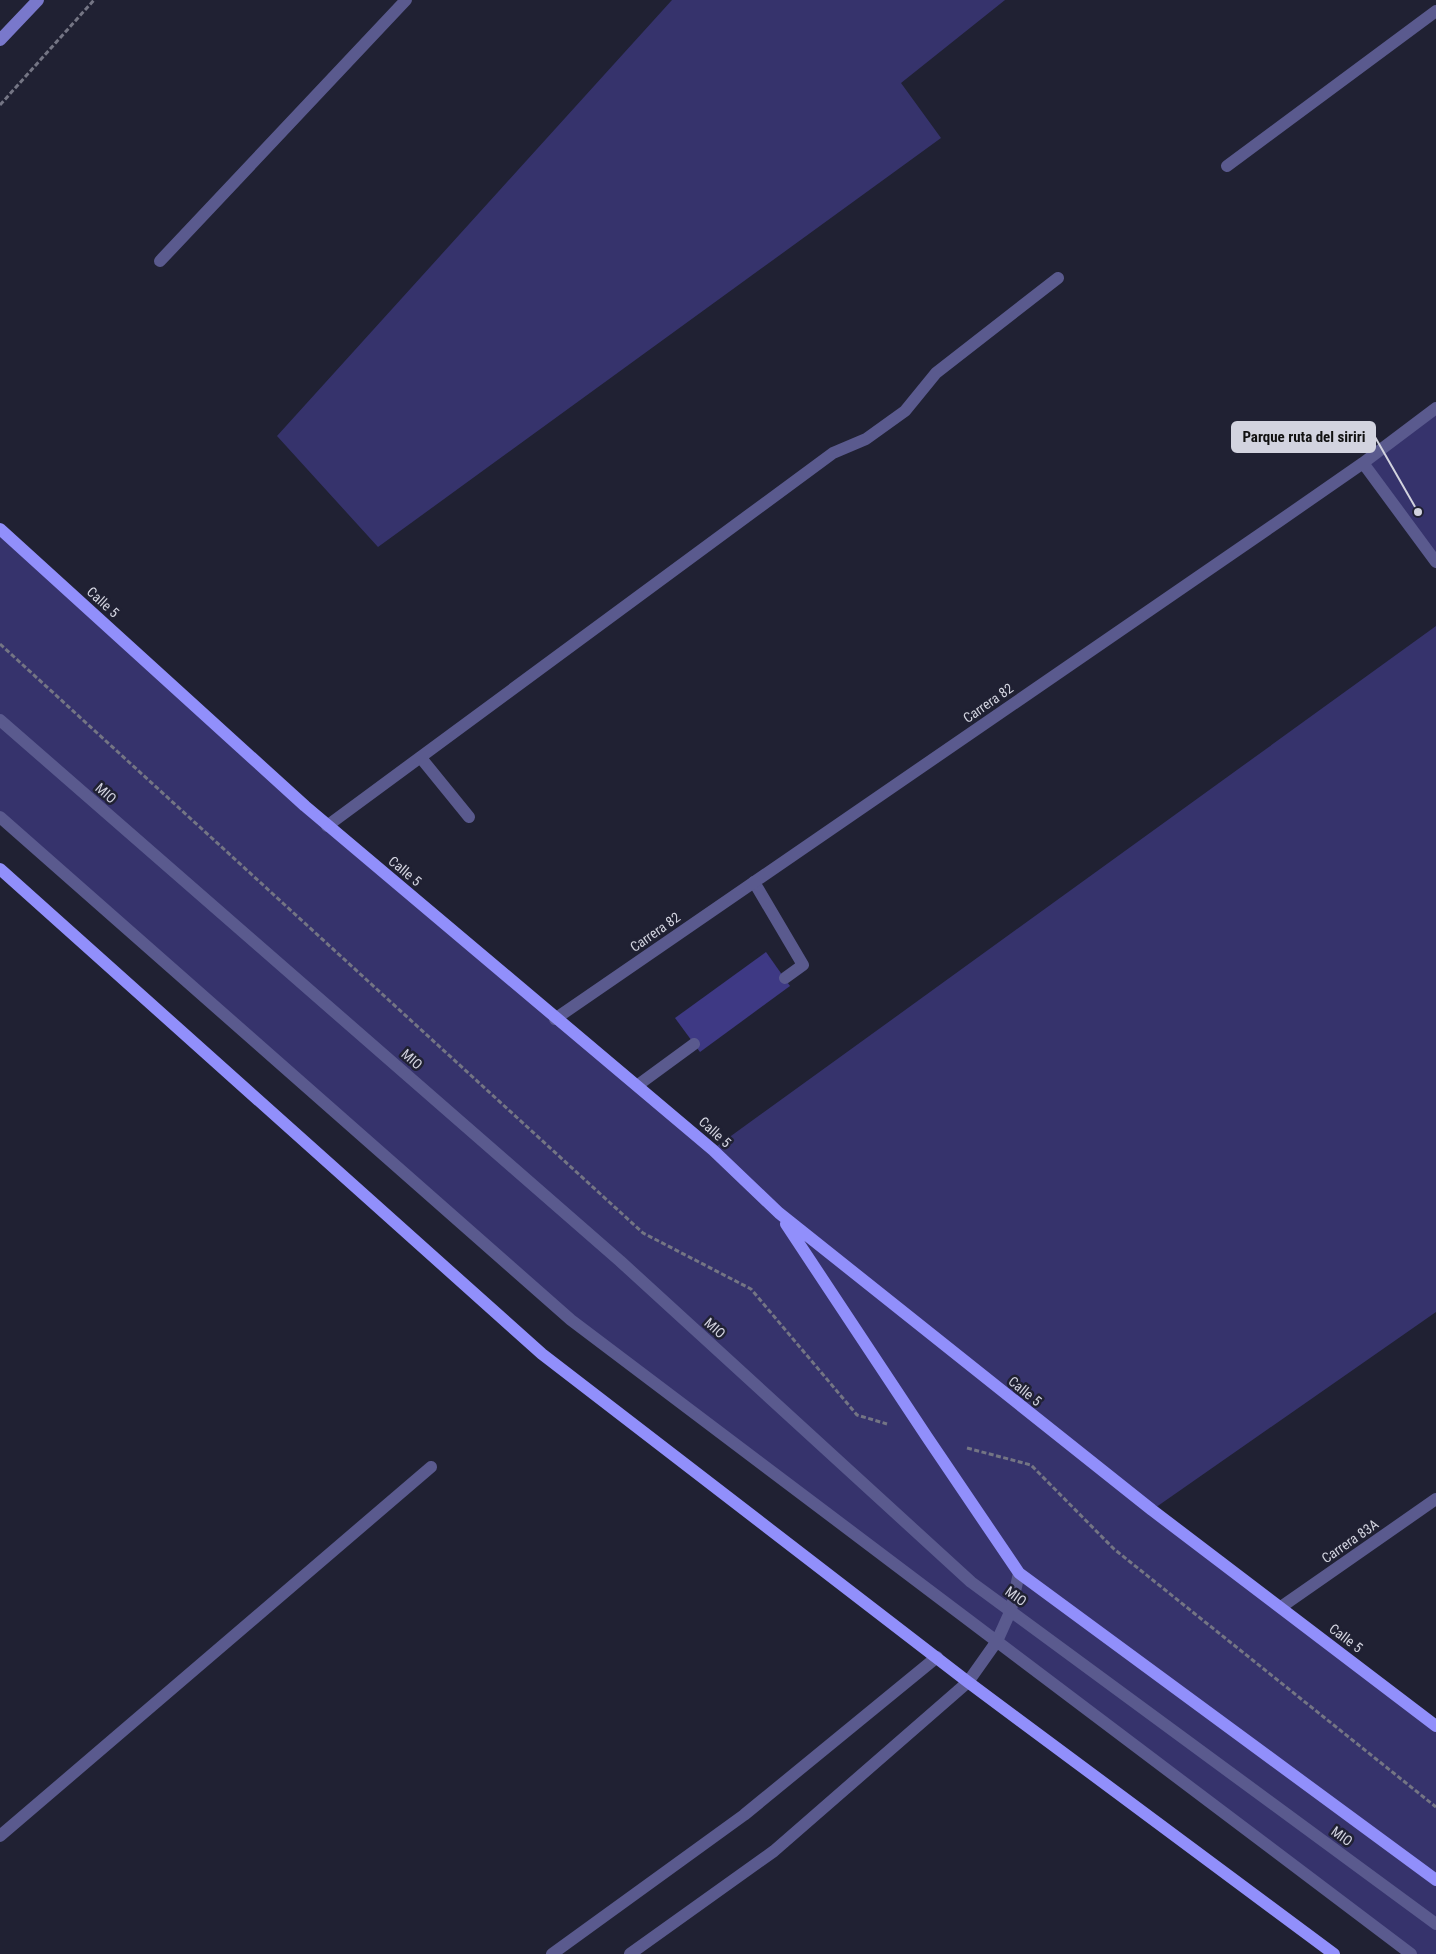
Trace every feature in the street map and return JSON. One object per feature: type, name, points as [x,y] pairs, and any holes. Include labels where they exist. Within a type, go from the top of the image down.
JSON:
[{"type":"main road","points":[[0,40],[38,0]]},
{"type":"main road","name":"Calle 5","points":[[0,529],[327,826],[555,1019],[638,1085],[713,1150],[779,1213],[1152,1510],[1436,1726]]},
{"type":"main road","points":[[0,868],[542,1354],[968,1682],[1334,1954]]},
{"type":"main road","points":[[779,1213],[1019,1573],[1436,1880]]},
{"type":"street","points":[[160,261],[406,0]]},
{"type":"street","points":[[1226,166],[1436,11]]},
{"type":"street","points":[[327,826],[832,453],[866,439],[905,411],[936,373],[1058,278]]},
{"type":"street","name":"Carrera 82","points":[[555,1019],[1363,463],[1436,408]]},
{"type":"street","points":[[1363,463],[1436,562]]},
{"type":"street","name":"MIO","points":[[0,720],[620,1261],[971,1582],[1436,1924]]},
{"type":"street","points":[[421,758],[469,817]]},
{"type":"street","points":[[0,817],[571,1320],[1411,1954]]},
{"type":"street","points":[[754,882],[803,965],[785,978]]},
{"type":"street","points":[[638,1085],[694,1044]]},
{"type":"street","points":[[0,1836],[432,1467]]},
{"type":"street","name":"Carrera 83A","points":[[1281,1607],[1436,1499]]},
{"type":"street","points":[[630,1954],[774,1851],[968,1682],[997,1641],[1011,1610],[1019,1573]]},
{"type":"street","points":[[552,1954],[744,1815],[937,1657]]},
{"type":"path","points":[[0,105],[94,0]]},
{"type":"path","points":[[0,644],[643,1233],[751,1289],[857,1415],[927,1437],[1031,1465],[1114,1549],[1436,1808]]},
{"type":"shaded area","points":[[672,0],[1005,0],[901,83],[941,138],[378,547],[277,436]]},
{"type":"shaded area","points":[[1436,408],[1436,562],[1363,463]]},
{"type":"shaded area","points":[[0,529],[305,806],[713,1149],[1436,626],[1436,1312],[1152,1510],[1436,1726],[1436,1954],[1411,1954],[571,1320],[0,817]]},
{"type":"building","points":[[766,952],[790,986],[700,1052],[675,1018]]},
{"type":"place","name":"Parque ruta del siriri","points":[[1418,512]]}]
